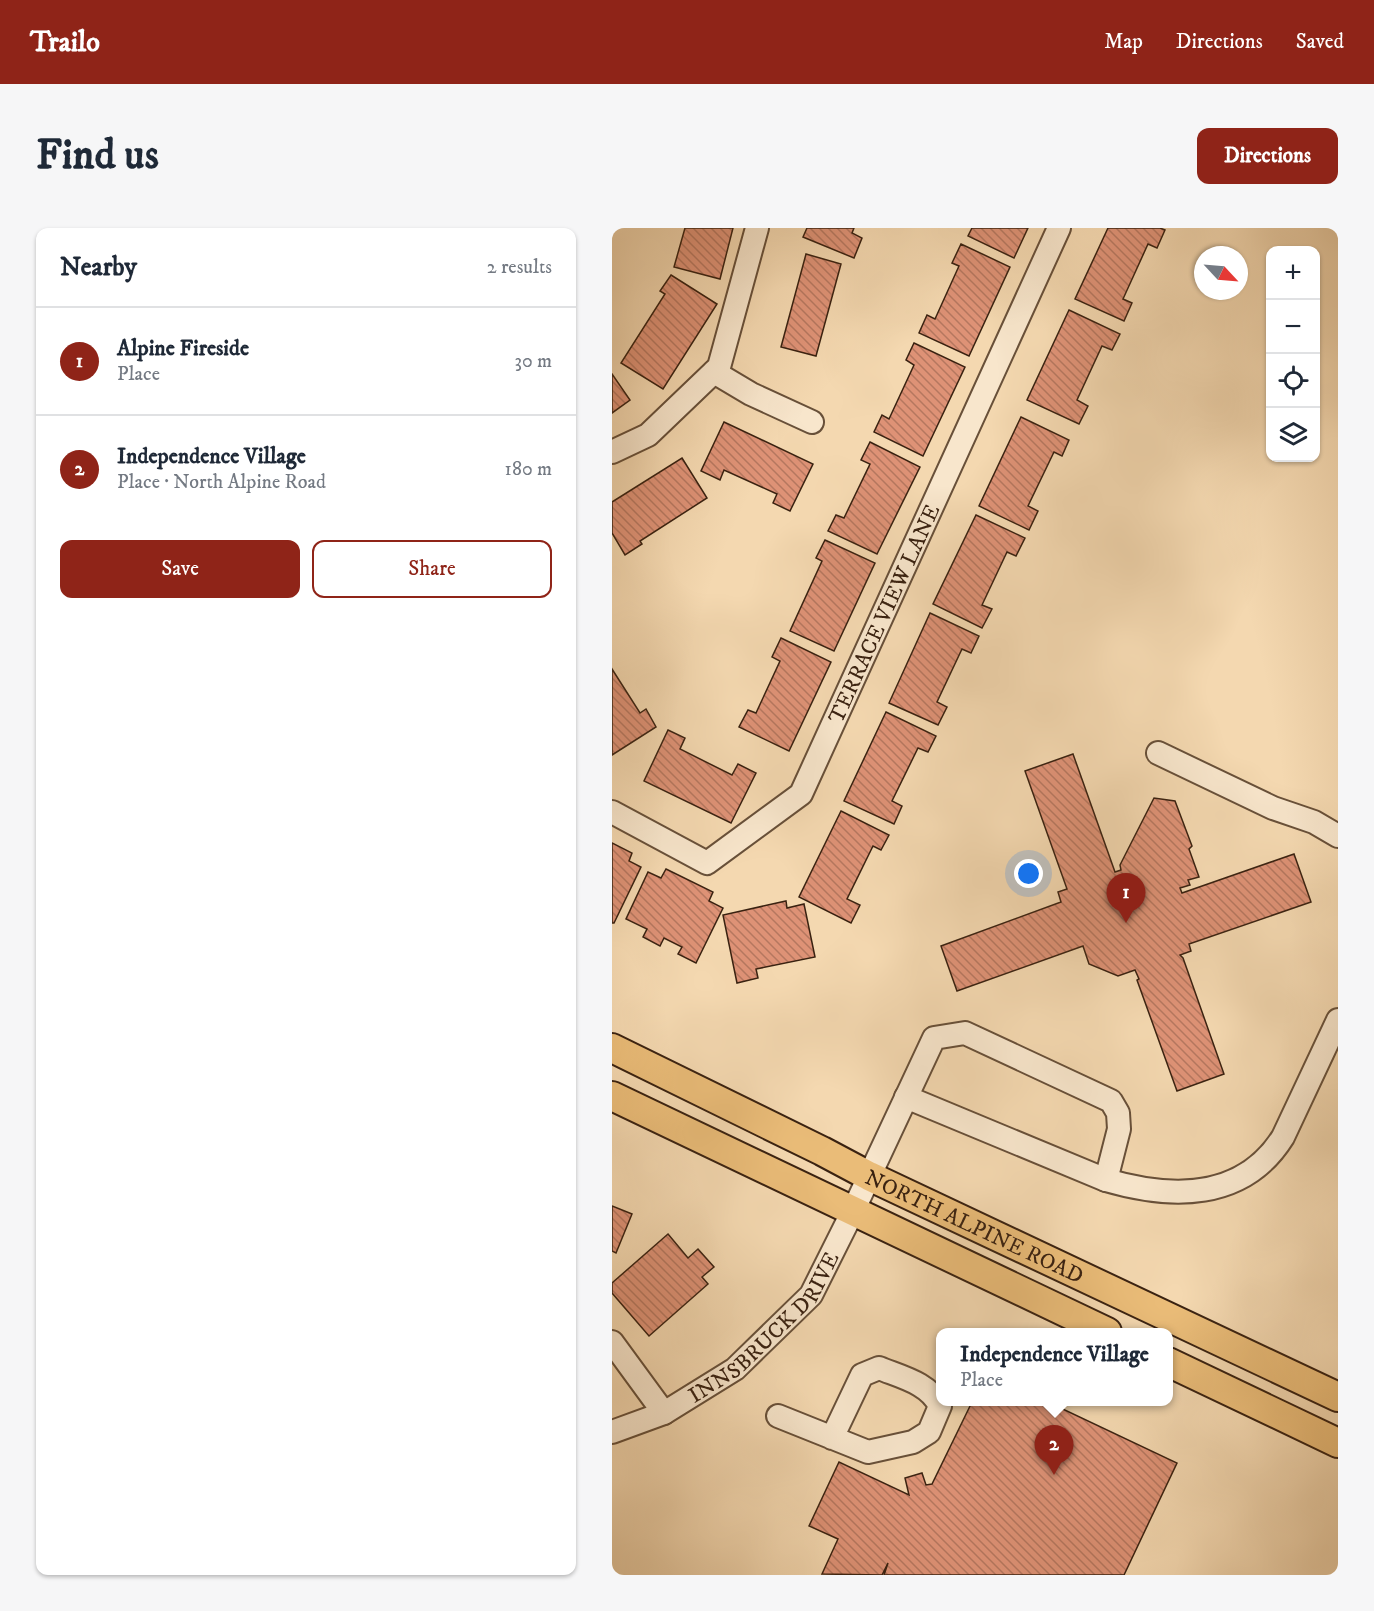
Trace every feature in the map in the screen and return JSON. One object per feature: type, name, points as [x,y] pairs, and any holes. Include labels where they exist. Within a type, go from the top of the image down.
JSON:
[{"type":"main road","name":"NORTH ALPINE ROAD","points":[[612,1048],[822,1150],[869,1176],[1338,1397]]},
{"type":"main road","name":"NORTH ALPINE ROAD","points":[[612,1096],[1099,1328]]},
{"type":"main road","points":[[1173,1364],[1338,1443]]},
{"type":"street","points":[[612,452],[648,435],[719,367],[757,228]]},
{"type":"street","name":"TERRACE VIEW LANE","points":[[612,812],[707,863],[801,794],[1059,228]]},
{"type":"street","points":[[714,372],[751,394],[812,422]]},
{"type":"street","points":[[1158,753],[1273,808],[1314,822],[1338,836]]},
{"type":"street","points":[[906,1097],[1106,1180],[1133,1188],[1196,1191],[1229,1184],[1255,1170],[1273,1154],[1338,1020]]},
{"type":"street","name":"INNSBRUCK DRIVE","points":[[612,1432],[664,1413],[735,1369],[811,1295],[934,1038],[965,1033],[1111,1101],[1118,1113],[1119,1129],[1106,1180]]},
{"type":"street","points":[[612,1342],[664,1413]]},
{"type":"street","points":[[832,1438],[862,1375],[879,1368],[920,1385],[936,1398]]},
{"type":"street","points":[[778,1416],[868,1452],[913,1442],[929,1432],[940,1406]]},
{"type":"building","points":[[685,228],[733,228],[720,279],[674,267]]},
{"type":"building","points":[[807,228],[854,228],[852,233],[862,238],[854,258],[803,237]]},
{"type":"building","points":[[972,228],[1028,228],[1014,258],[968,236]]},
{"type":"building","points":[[1108,228],[1160,228],[1165,230],[1157,248],[1148,244],[1123,299],[1132,303],[1124,321],[1075,299]]},
{"type":"building","points":[[961,244],[1010,267],[969,356],[919,333],[927,315],[935,319],[959,266],[952,263]]},
{"type":"building","points":[[806,254],[841,264],[816,356],[781,347]]},
{"type":"building","points":[[671,275],[717,304],[663,389],[621,363],[665,294],[660,291]]},
{"type":"building","points":[[1069,310],[1120,334],[1112,350],[1102,346],[1077,400],[1088,406],[1079,424],[1027,400]]},
{"type":"building","points":[[914,343],[965,367],[923,456],[874,432],[882,415],[889,419],[914,365],[906,360]]},
{"type":"building","points":[[612,374],[630,400],[612,413]]},
{"type":"building","points":[[1021,417],[1069,440],[1062,456],[1054,452],[1028,506],[1038,511],[1029,530],[979,506]]},
{"type":"building","points":[[724,422],[813,464],[790,511],[773,503],[777,494],[724,470],[720,480],[701,471]]},
{"type":"building","points":[[870,442],[920,467],[877,554],[828,531],[836,515],[844,518],[870,464],[861,460]]},
{"type":"building","points":[[682,458],[707,498],[640,541],[642,544],[625,555],[612,533],[612,502]]},
{"type":"building","points":[[976,515],[1025,538],[1016,556],[1007,552],[982,605],[992,609],[982,628],[933,604]]},
{"type":"building","points":[[825,540],[875,563],[834,651],[790,631],[822,561],[816,558]]},
{"type":"building","points":[[930,613],[979,636],[971,653],[962,649],[937,702],[947,707],[938,725],[889,703]]},
{"type":"building","points":[[781,638],[831,662],[789,751],[739,727],[748,710],[756,713],[780,661],[772,657]]},
{"type":"building","points":[[612,669],[640,713],[646,709],[656,727],[612,755]]},
{"type":"building","points":[[886,712],[936,736],[928,752],[918,748],[892,801],[902,806],[894,824],[844,801]]},
{"type":"building","points":[[668,730],[685,738],[680,749],[732,775],[738,764],[756,773],[731,823],[644,781]]},
{"type":"building","points":[[1073,754],[1115,872],[1121,870],[1120,865],[1154,798],[1175,801],[1192,846],[1189,849],[1199,877],[1188,880],[1190,885],[1180,888],[1182,893],[1294,854],[1311,902],[1189,944],[1191,951],[1180,955],[1224,1074],[1177,1091],[1135,970],[1118,976],[1089,964],[1083,946],[957,991],[941,946],[1061,902],[1058,892],[1067,889],[1025,771]]},
{"type":"building","points":[[841,811],[889,835],[881,850],[873,846],[847,899],[860,905],[851,923],[799,897]]},
{"type":"building","points":[[612,843],[632,853],[629,861],[641,867],[614,923],[612,923]]},
{"type":"building","points":[[666,869],[713,892],[709,901],[723,908],[696,963],[678,954],[682,947],[664,938],[660,946],[643,937],[647,929],[626,919],[648,872],[661,878]]},
{"type":"building","points":[[786,901],[787,908],[804,904],[815,957],[756,969],[758,978],[737,983],[723,915]]},
{"type":"building","points":[[612,1206],[632,1214],[616,1253],[612,1251]]},
{"type":"building","points":[[668,1234],[688,1258],[698,1249],[714,1267],[702,1277],[708,1284],[649,1336],[612,1293],[612,1283]]},
{"type":"building","points":[[970,1406],[1056,1406],[1177,1463],[1124,1575],[884,1575],[888,1563],[882,1575],[822,1574],[838,1539],[809,1526],[839,1462],[909,1495],[905,1478],[922,1473],[926,1485],[932,1484]]},
{"type":"place","name":"Alpine Fireside","points":[[1126,923]]},
{"type":"place","name":"Independence Village","points":[[1054,1475]]}]
